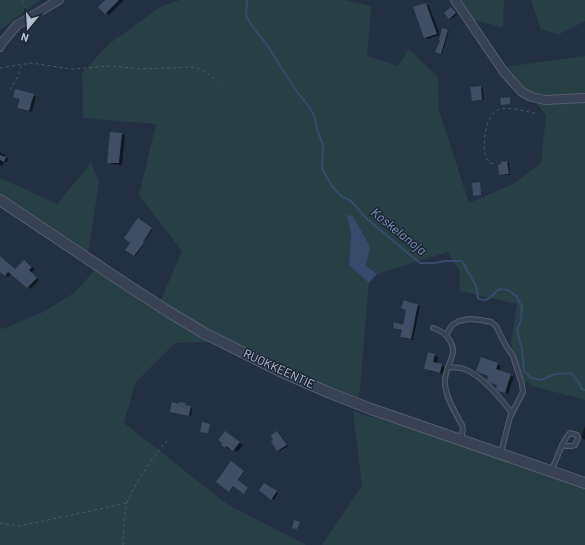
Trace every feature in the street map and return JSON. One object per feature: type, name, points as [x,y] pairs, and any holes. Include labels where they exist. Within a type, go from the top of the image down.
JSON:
[{"type":"street","points":[[0,47],[17,25],[59,0]]},
{"type":"street","points":[[454,0],[504,72],[522,92],[532,97],[545,100],[585,98]]},
{"type":"street","name":"RUOKKEENTIE","points":[[0,200],[169,312],[209,335],[282,372],[372,409],[585,483]]},
{"type":"lane","points":[[446,335],[452,325],[459,321],[469,319],[491,322],[496,326],[513,356],[523,392],[512,413],[501,453]]},
{"type":"lane","points":[[433,328],[446,335],[454,348],[445,382],[450,400],[462,425],[463,429],[461,440]]},
{"type":"lane","points":[[449,367],[465,369],[474,374],[495,393],[512,413]]},
{"type":"lane","points":[[551,471],[562,445]]},
{"type":"path","points":[[22,0],[30,18]]},
{"type":"path","points":[[0,68],[31,63],[71,69],[111,66],[141,69],[194,67],[208,72],[217,82]]},
{"type":"path","points":[[10,90],[22,65]]},
{"type":"path","points":[[493,164],[487,160],[484,148],[486,127],[490,117],[496,110],[504,108],[538,113]]},
{"type":"path","points":[[123,545],[124,518],[127,503],[137,483],[151,461],[168,441]]},
{"type":"path","points":[[0,523],[20,526],[127,503]]},
{"type":"green space","points":[[0,0],[40,0],[0,30]]},
{"type":"green space","points":[[180,0],[344,0],[371,6],[367,56],[398,66],[409,49],[438,77],[439,110],[469,203],[515,183],[541,163],[546,115],[505,67],[585,56],[585,400],[533,386],[520,378],[511,342],[517,304],[460,291],[459,270],[448,252],[377,274],[366,266],[370,247],[347,215],[351,235],[349,265],[369,283],[359,398],[297,372],[214,333],[160,302],[182,251],[139,195],[156,124],[83,118],[82,73],[109,44],[160,7]]},
{"type":"green space","points":[[459,0],[504,0],[503,27],[472,20]]},
{"type":"green space","points":[[531,0],[585,0],[585,21],[559,34],[541,30]]},
{"type":"green space","points":[[91,163],[99,182],[88,253],[0,195],[0,178],[57,204]]},
{"type":"green space","points":[[96,269],[213,342],[175,343],[135,383],[124,423],[227,504],[306,545],[0,545],[0,328],[3,329],[43,312],[74,293]]},
{"type":"green space","points":[[353,411],[443,438],[585,489],[585,545],[322,545],[362,486]]},
{"type":"water","points":[[347,215],[353,216],[370,247],[366,266],[377,274],[369,283],[349,265],[351,235]]},
{"type":"building","points":[[105,0],[119,0],[105,14],[98,7]]},
{"type":"building","points":[[426,3],[437,34],[424,38],[413,7]]},
{"type":"building","points":[[451,7],[456,13],[449,19],[444,13]]},
{"type":"building","points":[[442,28],[448,30],[441,54],[435,52],[440,41]]},
{"type":"building","points":[[481,86],[482,100],[472,101],[470,87]]},
{"type":"building","points":[[15,89],[34,94],[29,111],[17,108],[20,99],[13,97]]},
{"type":"building","points":[[510,97],[510,104],[501,105],[500,98]]},
{"type":"building","points":[[110,132],[122,133],[119,163],[107,163]]},
{"type":"building","points":[[0,155],[6,157],[4,162],[0,160]]},
{"type":"building","points":[[507,161],[509,174],[499,175],[498,165],[501,164],[501,162]]},
{"type":"building","points":[[480,182],[481,195],[473,196],[472,183]]},
{"type":"building","points":[[138,218],[152,228],[143,242],[144,243],[134,256],[125,250],[130,243],[124,238]]},
{"type":"building","points":[[0,256],[15,269],[24,260],[32,267],[29,270],[37,278],[27,288],[8,272],[5,276],[0,272]]},
{"type":"building","points":[[404,300],[418,304],[411,339],[400,337],[402,330],[393,328],[394,322],[403,325],[406,310],[401,308]]},
{"type":"building","points":[[428,352],[435,354],[433,362],[442,364],[440,373],[424,369]]},
{"type":"building","points":[[481,357],[498,363],[496,369],[511,374],[505,393],[498,391],[496,389],[497,385],[490,383],[487,380],[488,376],[476,371]]},
{"type":"building","points":[[172,402],[179,404],[179,402],[186,403],[185,405],[191,406],[189,416],[170,412]]},
{"type":"building","points":[[202,422],[210,424],[208,433],[200,432]]},
{"type":"building","points":[[225,431],[240,442],[233,451],[226,446],[225,448],[218,440]]},
{"type":"building","points":[[277,431],[287,445],[277,451],[271,441],[273,440],[271,435]]},
{"type":"building","points":[[231,461],[244,471],[238,480],[248,488],[244,494],[233,486],[229,492],[216,482]]},
{"type":"building","points":[[264,483],[277,491],[271,500],[259,490]]},
{"type":"building","points":[[294,520],[300,522],[297,529],[292,528]]},
{"type":"waterway","name":"Koskelanoja","points":[[247,0],[246,16],[267,45],[295,89],[310,108],[315,118],[317,129],[323,145],[322,169],[332,186],[341,196],[351,201],[368,220],[420,263],[462,261],[476,286],[478,298],[481,300],[492,296],[499,289],[508,290],[516,296],[522,307],[521,320],[517,330],[522,349],[524,371],[531,378],[541,380],[555,374],[571,373],[582,389],[585,390]]}]
